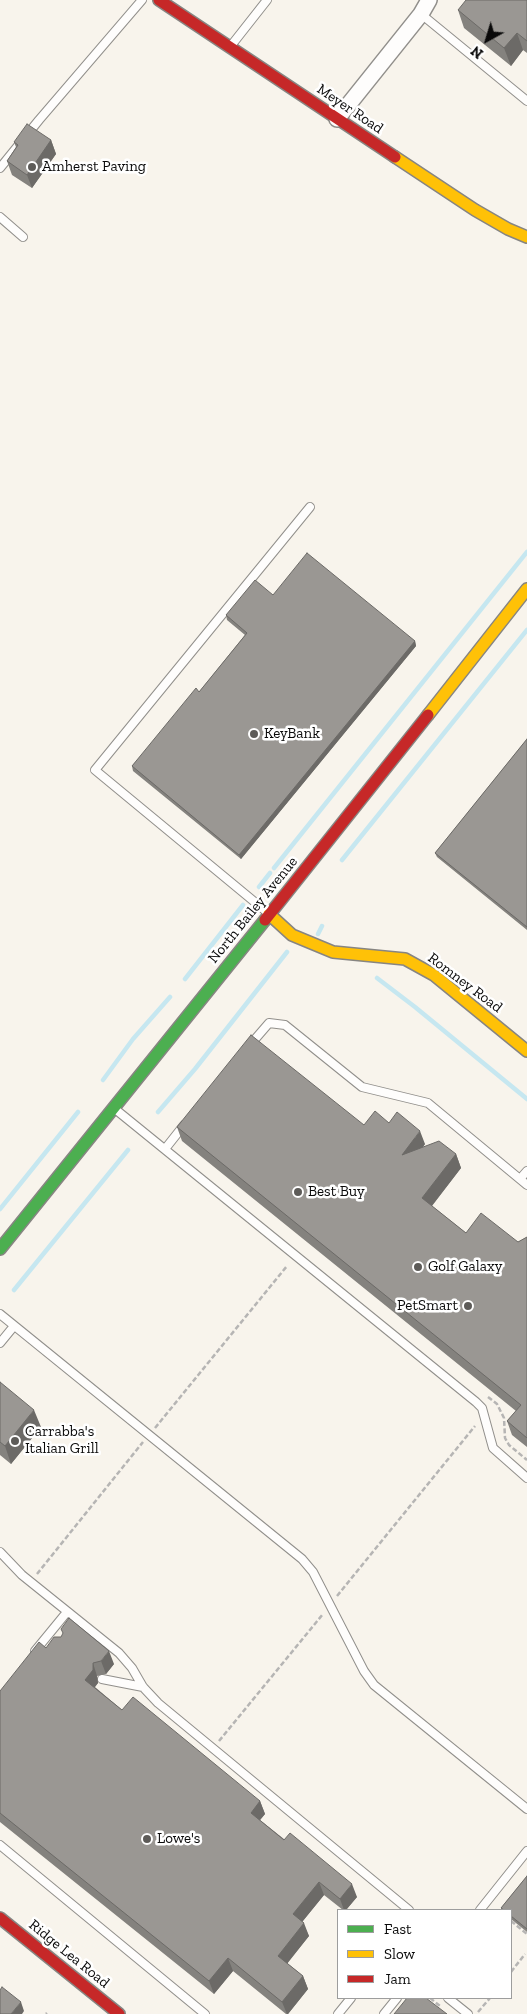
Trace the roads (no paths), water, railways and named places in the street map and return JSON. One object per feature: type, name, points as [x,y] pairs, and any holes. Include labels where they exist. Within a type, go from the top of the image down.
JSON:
[{"type":"street","name":"Meyer Road","points":[[159,0],[475,210],[508,229],[527,237]]},
{"type":"street","points":[[337,119],[421,14],[429,0]]},
{"type":"street","name":"North Bailey Avenue","points":[[0,1249],[408,742],[441,697],[527,589]]},
{"type":"street","name":"Romney Road","points":[[269,914],[292,935],[333,952],[405,959],[434,974],[527,1051]]},
{"type":"street","name":"Ridge Lea Road","points":[[0,1918],[119,2014]]},
{"type":"lane","points":[[0,168],[142,0]]},
{"type":"lane","points":[[230,47],[267,0]]},
{"type":"lane","points":[[421,14],[527,101]]},
{"type":"lane","points":[[0,217],[23,237]]},
{"type":"lane","points":[[269,914],[95,770],[310,507]]},
{"type":"lane","points":[[245,1052],[269,1023],[285,1025],[362,1087],[428,1103],[527,1185]]},
{"type":"lane","points":[[113,1108],[476,1402],[482,1408],[494,1448],[527,1478]]},
{"type":"lane","points":[[165,1149],[190,1118]]},
{"type":"lane","points":[[520,1179],[527,1170]]},
{"type":"lane","points":[[0,1314],[302,1559],[313,1572],[364,1671],[374,1685],[527,1809]]},
{"type":"lane","points":[[0,1343],[14,1326]]},
{"type":"lane","points":[[0,1552],[22,1575],[119,1653],[132,1668],[143,1687],[158,1703],[409,1909]]},
{"type":"lane","points":[[30,1657],[67,1612]]},
{"type":"lane","points":[[48,1635],[55,1641]]},
{"type":"lane","points":[[102,1679],[143,1687]]},
{"type":"lane","points":[[0,1845],[205,2014]]},
{"type":"lane","points":[[481,1909],[527,1851]]},
{"type":"lane","points":[[338,2014],[350,1999]]},
{"type":"lane","points":[[384,2014],[396,1999]]},
{"type":"lane","points":[[449,1999],[468,2014]]},
{"type":"waterway","points":[[274,868],[527,552]]},
{"type":"waterway","points":[[342,860],[527,630]]},
{"type":"waterway","points":[[259,887],[270,873]]},
{"type":"waterway","points":[[185,979],[243,905]]},
{"type":"waterway","points":[[318,934],[322,926]]},
{"type":"waterway","points":[[158,1112],[195,1069],[287,952]]},
{"type":"waterway","points":[[377,978],[527,1099]]},
{"type":"waterway","points":[[103,1080],[133,1039],[170,997]]},
{"type":"waterway","points":[[0,1209],[78,1112]]},
{"type":"waterway","points":[[14,1290],[128,1150]]},
{"type":"place","name":"Amherst Paving","points":[[32,167]]},
{"type":"place","name":"KeyBank","points":[[254,734]]},
{"type":"place","name":"Best Buy","points":[[298,1192]]},
{"type":"place","name":"Golf Galaxy","points":[[418,1267]]},
{"type":"place","name":"PetSmart","points":[[468,1306]]},
{"type":"place","name":"Carrabba's Italian Grill","points":[[15,1441]]},
{"type":"place","name":"Lowe's","points":[[147,1839]]}]
